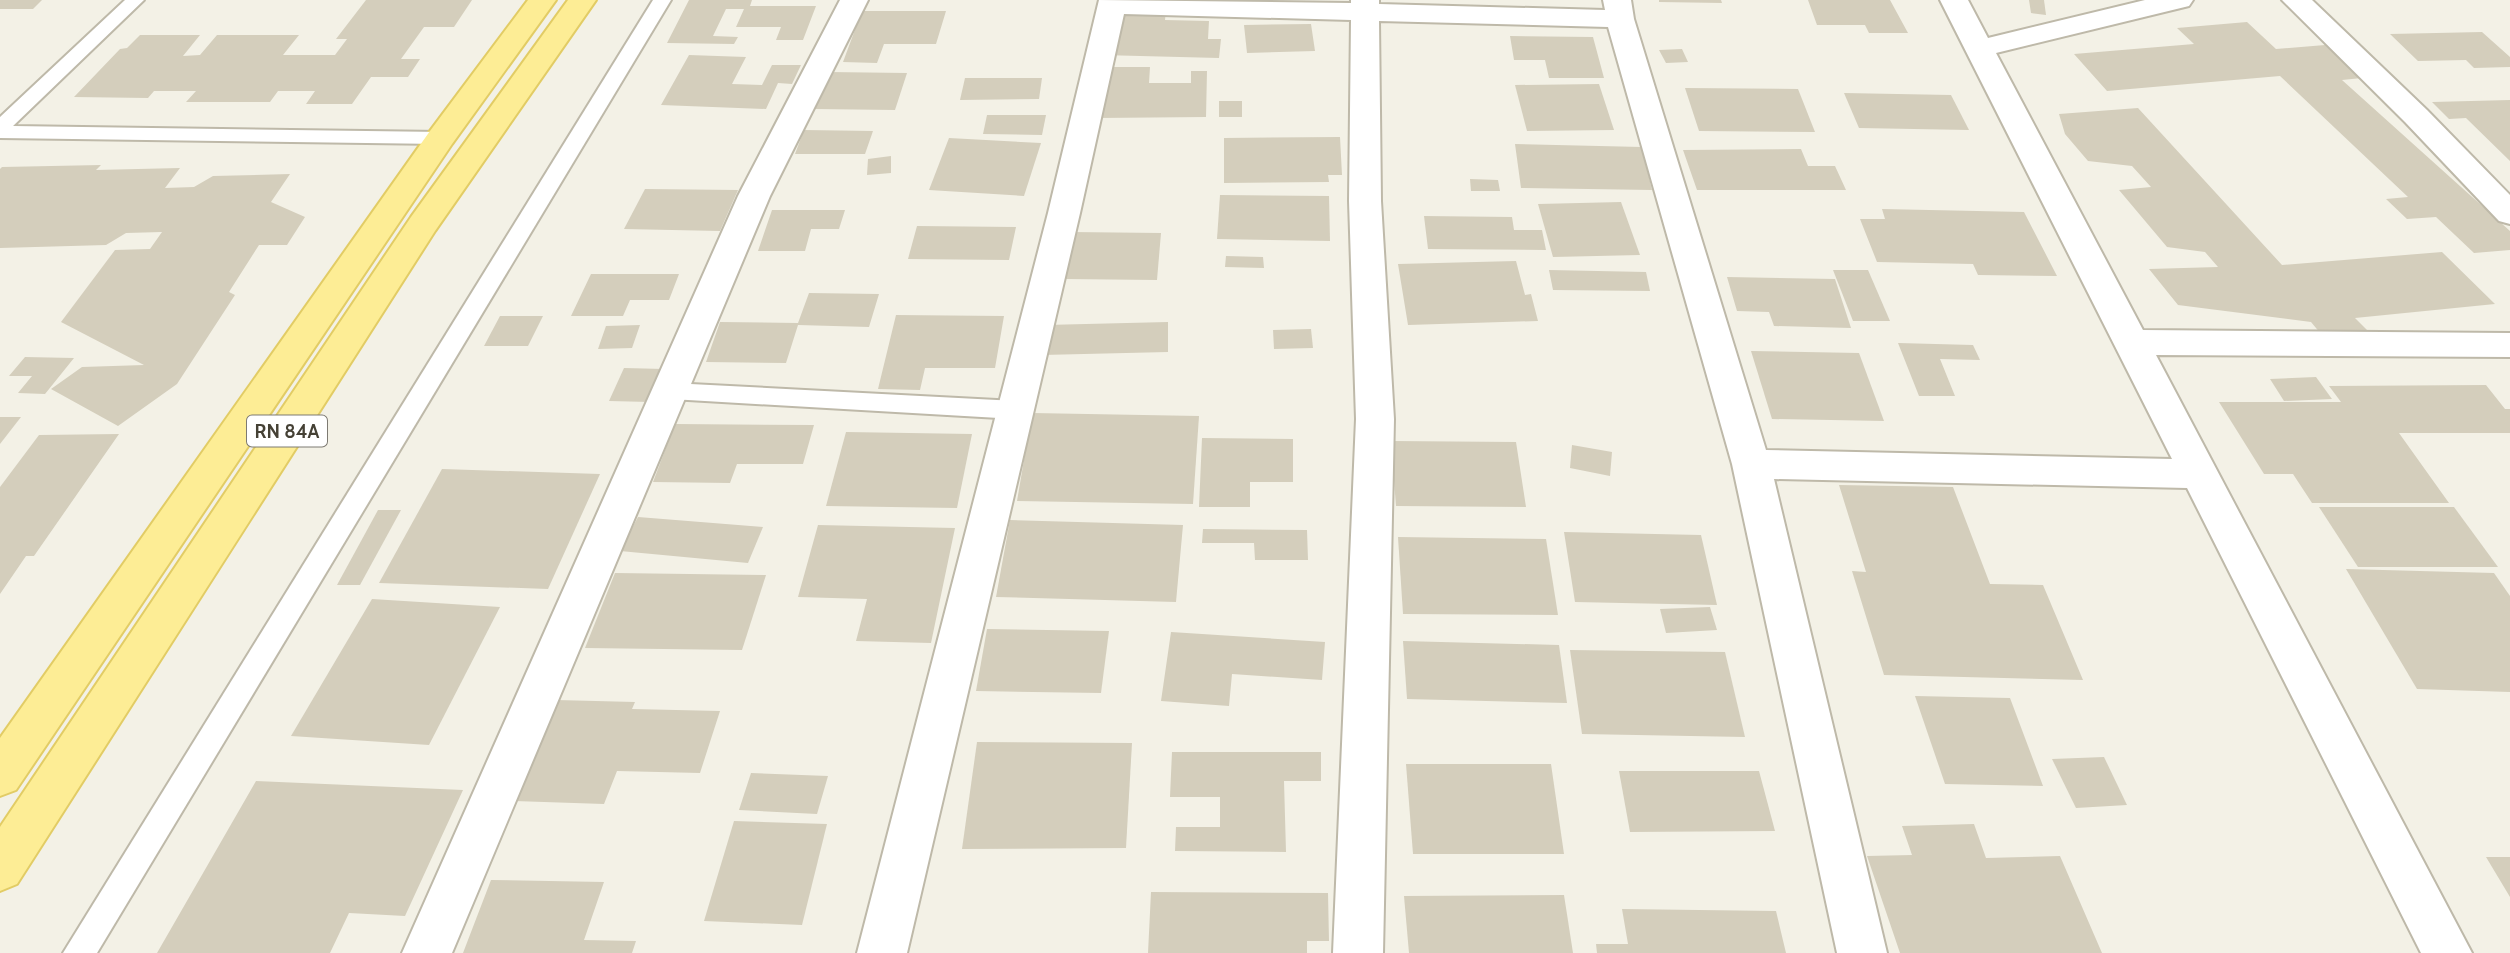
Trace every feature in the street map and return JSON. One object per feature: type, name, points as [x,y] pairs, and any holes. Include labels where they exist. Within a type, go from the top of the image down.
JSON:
[{"type":"main road","name":"RN 84A","points":[[0,775],[441,138],[542,0]]},
{"type":"main road","name":"RN 84A","points":[[0,868],[423,224],[582,0]]},
{"type":"street","points":[[427,953],[754,197],[854,0]]},
{"type":"street","points":[[1954,0],[2447,953]]},
{"type":"street","points":[[1979,49],[2179,0]]},
{"type":"street","points":[[2296,0],[2416,116],[2510,214]]},
{"type":"street","points":[[882,953],[1016,410],[1112,3],[1618,9],[1751,464],[1862,953]]},
{"type":"street","points":[[1358,953],[1375,419],[1365,201],[1365,6]]},
{"type":"street","points":[[2131,342],[2510,345]]},
{"type":"street","points":[[1751,464],[2199,474]]},
{"type":"lane","points":[[0,130],[135,0]]},
{"type":"lane","points":[[79,953],[662,0]]},
{"type":"lane","points":[[0,130],[441,138]]},
{"type":"lane","points":[[671,391],[1016,410]]},
{"type":"building","points":[[0,0],[42,0],[33,9],[0,9]]},
{"type":"building","points":[[366,0],[472,0],[454,27],[424,27],[401,59],[420,59],[408,77],[371,77],[352,104],[306,104],[315,91],[278,91],[270,102],[186,102],[196,91],[154,91],[148,98],[74,97],[120,49],[127,48],[140,35],[200,35],[183,56],[200,55],[217,35],[299,35],[283,55],[335,55],[347,39],[336,39]]},
{"type":"building","points":[[689,0],[752,0],[750,6],[816,6],[803,40],[776,40],[781,27],[736,27],[744,9],[726,9],[713,36],[738,37],[734,44],[667,43]]},
{"type":"building","points":[[1721,0],[1722,3],[1659,2]]},
{"type":"building","points":[[1808,0],[1890,0],[1908,33],[1869,33],[1865,25],[1817,25]]},
{"type":"building","points":[[2029,0],[2044,0],[2046,15],[2031,13]]},
{"type":"building","points":[[1110,9],[1166,10],[1165,20],[1209,21],[1208,39],[1221,39],[1219,58],[1101,55]]},
{"type":"building","points":[[862,11],[946,11],[936,44],[884,44],[877,63],[843,62]]},
{"type":"building","points":[[2247,22],[2276,49],[2325,45],[2362,78],[2342,80],[2510,231],[2510,250],[2474,253],[2436,217],[2407,219],[2386,199],[2408,197],[2280,76],[2107,91],[2074,54],[2194,44],[2177,28]]},
{"type":"building","points":[[1311,24],[1315,51],[1247,53],[1244,25]]},
{"type":"building","points":[[2482,32],[2510,57],[2510,67],[2474,68],[2466,60],[2418,61],[2390,34]]},
{"type":"building","points":[[1510,36],[1593,37],[1604,78],[1549,78],[1545,60],[1514,60]]},
{"type":"building","points":[[1682,49],[1688,62],[1666,63],[1659,50]]},
{"type":"building","points":[[689,55],[746,57],[732,84],[762,85],[772,65],[801,65],[792,84],[778,83],[766,109],[661,105]]},
{"type":"building","points":[[1102,67],[1150,67],[1149,83],[1191,83],[1191,71],[1207,71],[1206,117],[1097,118]]},
{"type":"building","points":[[828,72],[907,73],[895,110],[815,109]]},
{"type":"building","points":[[965,78],[1042,78],[1039,99],[960,100]]},
{"type":"building","points":[[1599,84],[1614,130],[1527,131],[1515,85]]},
{"type":"building","points":[[1685,88],[1798,89],[1815,132],[1699,131]]},
{"type":"building","points":[[1844,93],[1951,95],[1969,130],[1859,128]]},
{"type":"building","points":[[2510,100],[2510,161],[2466,118],[2449,119],[2432,102]]},
{"type":"building","points":[[1219,101],[1242,101],[1242,117],[1219,117]]},
{"type":"building","points":[[2138,108],[2282,265],[2442,252],[2495,304],[2355,318],[2372,335],[2326,340],[2311,322],[2178,305],[2149,269],[2218,267],[2205,252],[2167,247],[2119,190],[2151,187],[2132,166],[2088,161],[2065,134],[2059,114]]},
{"type":"building","points":[[987,115],[1046,115],[1042,135],[983,134]]},
{"type":"building","points":[[804,130],[873,131],[865,154],[795,154]]},
{"type":"building","points":[[1340,137],[1342,175],[1328,175],[1329,182],[1224,183],[1224,138]]},
{"type":"building","points":[[949,138],[1041,143],[1024,196],[929,190]]},
{"type":"building","points":[[1515,144],[1642,147],[1652,190],[1521,188]]},
{"type":"building","points":[[1801,149],[1808,166],[1835,166],[1846,190],[1697,190],[1683,150]]},
{"type":"building","points":[[891,156],[891,173],[867,175],[868,159]]},
{"type":"building","points":[[101,165],[96,170],[180,168],[165,188],[194,187],[213,176],[290,174],[271,202],[305,217],[287,245],[259,245],[229,292],[235,295],[177,384],[118,426],[51,389],[82,367],[144,365],[61,322],[115,250],[150,249],[162,232],[126,233],[106,245],[0,248],[2,167]]},
{"type":"building","points":[[1470,179],[1498,180],[1500,191],[1471,191]]},
{"type":"building","points":[[645,189],[738,190],[720,231],[624,229]]},
{"type":"building","points":[[1220,195],[1329,196],[1330,241],[1217,239]]},
{"type":"building","points":[[1621,202],[1640,255],[1553,257],[1538,204]]},
{"type":"building","points":[[1882,209],[2024,212],[2057,276],[1978,275],[1973,264],[1877,262],[1860,219],[1885,219]]},
{"type":"building","points":[[772,210],[845,210],[839,229],[811,229],[805,251],[758,251]]},
{"type":"building","points":[[1424,216],[1512,217],[1514,230],[1542,230],[1546,250],[1428,249]]},
{"type":"building","points":[[917,226],[1016,227],[1009,260],[908,259]]},
{"type":"building","points":[[1071,232],[1161,233],[1157,280],[1064,279]]},
{"type":"building","points":[[1226,256],[1263,257],[1264,268],[1225,267]]},
{"type":"building","points":[[1516,261],[1525,295],[1531,294],[1538,321],[1408,325],[1398,264]]},
{"type":"building","points":[[1549,270],[1646,272],[1650,291],[1553,290]]},
{"type":"building","points":[[1833,270],[1868,270],[1890,321],[1853,321]]},
{"type":"building","points":[[591,274],[679,274],[669,300],[630,300],[623,316],[571,316]]},
{"type":"building","points":[[1727,277],[1835,279],[1851,328],[1774,326],[1769,312],[1737,311]]},
{"type":"building","points":[[809,293],[879,294],[869,327],[798,325],[786,363],[706,362],[720,322],[798,323]]},
{"type":"building","points":[[896,315],[1004,316],[995,368],[925,368],[920,390],[878,389]]},
{"type":"building","points":[[500,316],[543,316],[528,346],[484,346]]},
{"type":"building","points":[[1168,322],[1168,352],[1042,355],[1045,325]]},
{"type":"building","points":[[640,325],[632,348],[598,349],[606,326]]},
{"type":"building","points":[[1311,329],[1313,348],[1274,349],[1273,330]]},
{"type":"building","points":[[1898,343],[1973,345],[1980,360],[1940,359],[1955,396],[1919,396]]},
{"type":"building","points":[[1751,351],[1859,353],[1884,421],[1772,419]]},
{"type":"building","points":[[25,357],[74,358],[45,394],[18,393],[32,376],[9,376]]},
{"type":"building","points":[[624,368],[664,369],[650,402],[609,401]]},
{"type":"building","points":[[2316,377],[2332,399],[2284,401],[2270,379]]},
{"type":"building","points":[[2486,385],[2505,409],[2510,409],[2510,433],[2399,433],[2449,503],[2312,503],[2293,474],[2264,474],[2219,402],[2341,402],[2329,386]]},
{"type":"building","points":[[1032,413],[1199,416],[1193,504],[1017,501]]},
{"type":"building","points":[[0,417],[21,417],[0,444]]},
{"type":"building","points":[[675,424],[814,425],[803,464],[737,464],[730,483],[653,482]]},
{"type":"building","points":[[846,432],[972,434],[957,508],[826,506]]},
{"type":"building","points":[[119,434],[34,556],[26,556],[0,594],[0,487],[39,435]]},
{"type":"building","points":[[1202,438],[1293,439],[1293,482],[1250,482],[1250,507],[1199,507]]},
{"type":"building","points":[[1391,441],[1516,442],[1526,507],[1396,506]]},
{"type":"building","points":[[1572,445],[1612,452],[1610,476],[1570,468]]},
{"type":"building","points":[[442,469],[600,474],[548,589],[379,583]]},
{"type":"building","points":[[1839,485],[1953,487],[1990,584],[2043,585],[2083,680],[1884,675],[1852,571],[1866,572]]},
{"type":"building","points":[[2319,507],[2454,507],[2498,567],[2358,567]]},
{"type":"building","points":[[378,510],[401,510],[360,585],[337,585]]},
{"type":"building","points":[[638,517],[763,527],[748,563],[620,551]]},
{"type":"building","points":[[1010,520],[1183,525],[1176,602],[996,597]]},
{"type":"building","points":[[818,525],[955,528],[931,643],[856,641],[867,599],[798,597]]},
{"type":"building","points":[[1203,529],[1307,530],[1308,560],[1255,560],[1254,543],[1202,543]]},
{"type":"building","points":[[1564,532],[1701,535],[1717,605],[1575,602]]},
{"type":"building","points":[[1398,537],[1546,539],[1558,615],[1403,614]]},
{"type":"building","points":[[2346,569],[2494,573],[2510,596],[2510,692],[2417,689]]},
{"type":"building","points":[[615,573],[766,575],[742,650],[585,648]]},
{"type":"building","points":[[372,599],[500,607],[429,745],[291,736]]},
{"type":"building","points":[[1710,607],[1717,630],[1666,633],[1660,609]]},
{"type":"building","points":[[987,629],[1109,631],[1101,693],[976,691]]},
{"type":"building","points":[[1171,632],[1325,642],[1322,680],[1232,674],[1229,706],[1161,701]]},
{"type":"building","points":[[1403,641],[1559,645],[1567,703],[1407,699]]},
{"type":"building","points":[[1570,650],[1725,652],[1745,737],[1582,734]]},
{"type":"building","points":[[1915,696],[2010,698],[2043,786],[1945,784]]},
{"type":"building","points":[[556,700],[635,702],[632,709],[720,711],[700,773],[617,771],[604,804],[514,801]]},
{"type":"building","points":[[977,742],[1132,743],[1126,848],[962,849]]},
{"type":"building","points":[[1172,752],[1321,752],[1321,781],[1284,781],[1286,852],[1175,851],[1176,827],[1220,827],[1220,797],[1170,797]]},
{"type":"building","points":[[2104,757],[2127,805],[2076,808],[2052,759]]},
{"type":"building","points":[[1406,764],[1551,764],[1564,854],[1413,854]]},
{"type":"building","points":[[1619,771],[1759,771],[1775,831],[1630,832]]},
{"type":"building","points":[[751,773],[828,776],[817,814],[739,810]]},
{"type":"building","points":[[256,781],[463,790],[405,916],[349,913],[330,953],[157,953]]},
{"type":"building","points":[[734,821],[827,824],[802,925],[704,921]]},
{"type":"building","points":[[1974,824],[1986,858],[2060,856],[2102,953],[1900,953],[1867,856],[1912,855],[1902,826]]},
{"type":"building","points":[[2486,857],[2510,857],[2510,897]]},
{"type":"building","points":[[491,880],[604,882],[584,940],[636,941],[632,953],[463,953]]},
{"type":"building","points":[[1151,892],[1328,893],[1329,941],[1307,941],[1307,953],[1148,953]]},
{"type":"building","points":[[1564,895],[1573,953],[1409,953],[1404,896]]},
{"type":"building","points":[[1622,909],[1776,911],[1786,953],[1597,953],[1596,944],[1628,944]]}]
